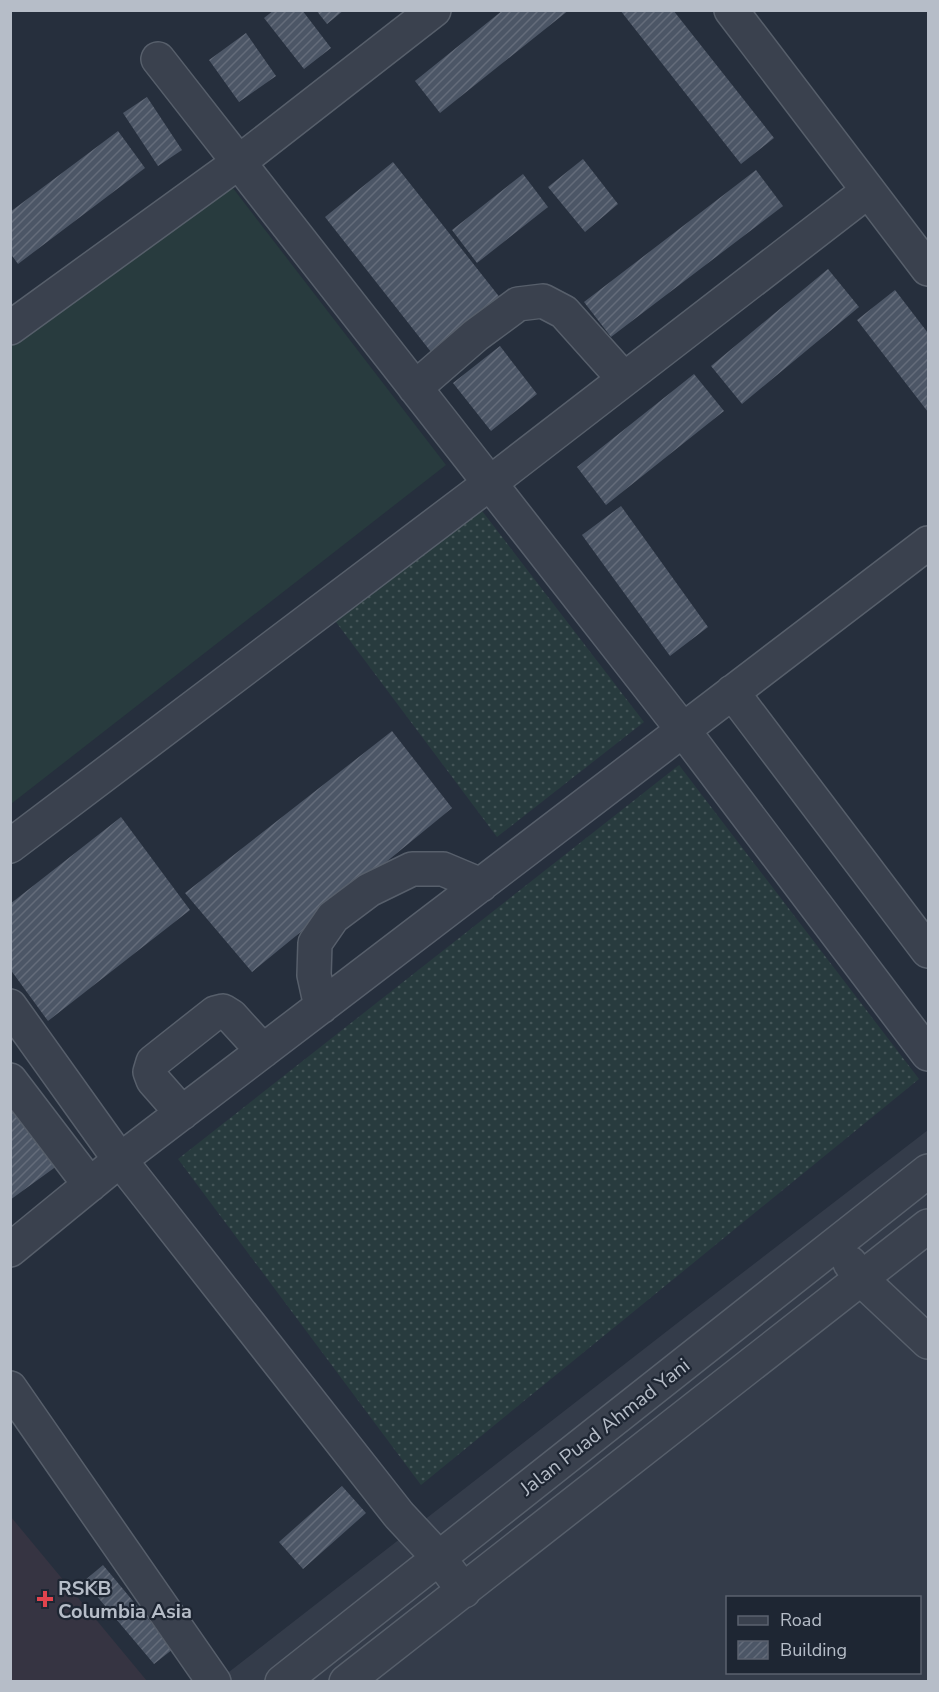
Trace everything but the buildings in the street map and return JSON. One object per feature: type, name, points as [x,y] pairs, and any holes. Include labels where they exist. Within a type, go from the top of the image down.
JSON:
[{"type":"lane","points":[[10,328],[239,162],[434,10]]},
{"type":"lane","points":[[731,10],[928,269]]},
{"type":"lane","points":[[158,59],[683,730],[928,1054]]},
{"type":"lane","points":[[10,846],[490,483],[868,191]]},
{"type":"lane","points":[[415,388],[476,335],[518,304],[543,301],[564,312],[624,379]]},
{"type":"lane","points":[[10,1250],[120,1160],[928,543]]},
{"type":"lane","points":[[732,692],[928,951]]},
{"type":"lane","points":[[321,1007],[314,975],[315,943],[333,917],[369,890],[412,869],[443,869],[481,885]]},
{"type":"lane","points":[[10,1006],[120,1160],[399,1515],[439,1558],[465,1591]]},
{"type":"lane","points":[[182,1113],[153,1080],[150,1072],[153,1062],[215,1013],[223,1011],[231,1016],[263,1051]]},
{"type":"lane","points":[[10,1080],[90,1185]]},
{"type":"lane","name":"Jalan Puad Ahmad Yani","points":[[282,1682],[928,1171]]},
{"type":"lane","points":[[346,1682],[928,1226]]},
{"type":"lane","points":[[836,1245],[861,1279],[928,1342]]},
{"type":"lane","points":[[10,1388],[214,1682]]},
{"type":"shaded area","points":[[226,179],[446,465],[11,804],[11,347]]},
{"type":"shaded area","points":[[476,503],[644,722],[497,837],[330,614]]},
{"type":"shaded area","points":[[679,765],[919,1079],[421,1485],[178,1159]]},
{"type":"shaded area","points":[[928,1130],[928,1681],[216,1682],[689,1314]]},
{"type":"shaded area","name":"RSKB Columbia Asia","points":[[11,1517],[147,1681],[11,1681]]},
{"type":"place","name":"RSKB Columbia Asia","points":[[45,1599]]}]
